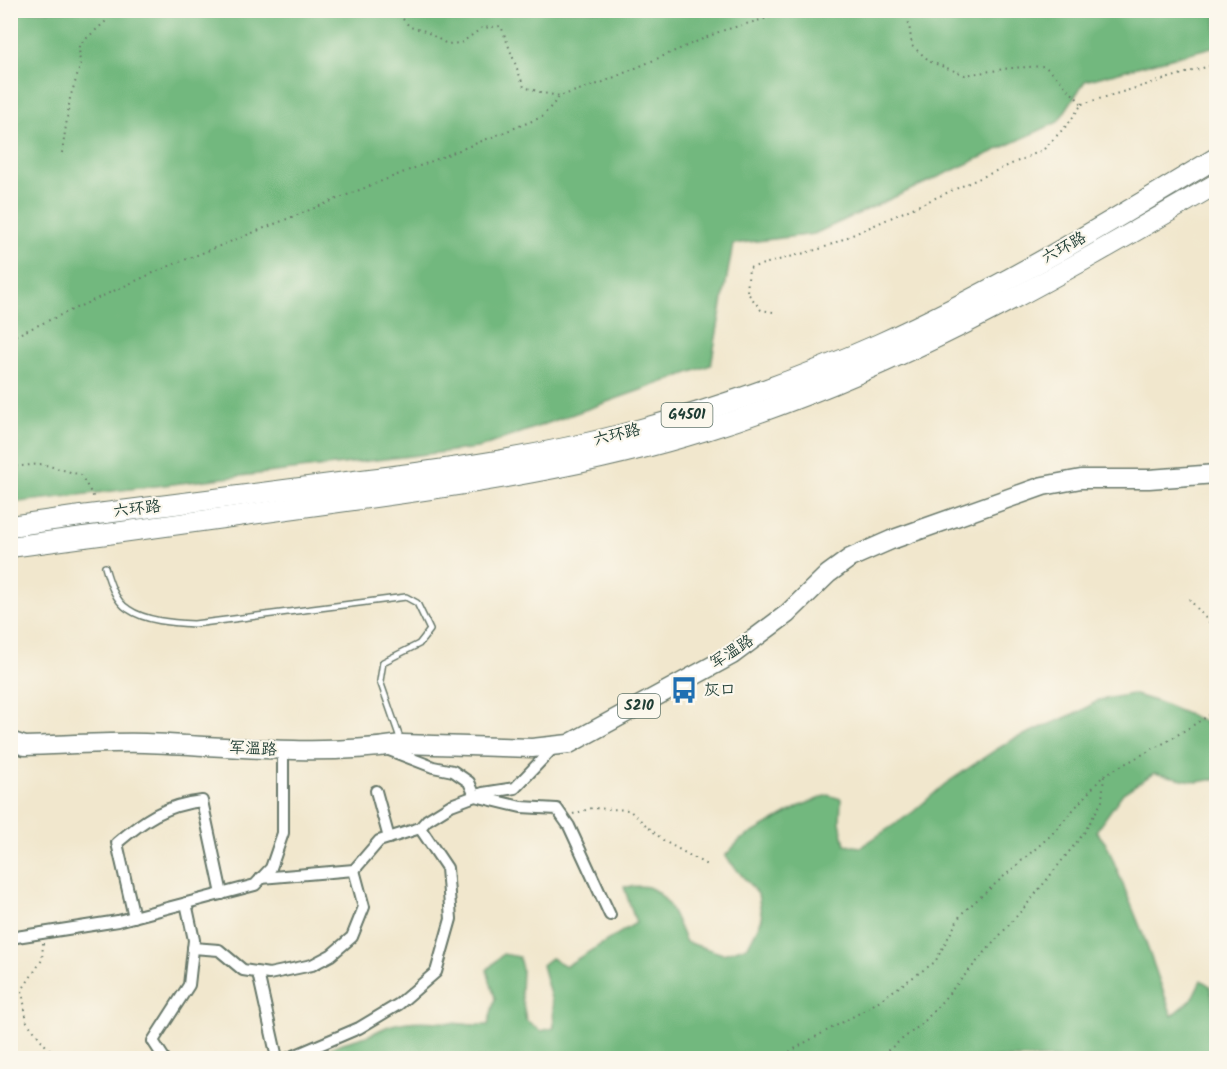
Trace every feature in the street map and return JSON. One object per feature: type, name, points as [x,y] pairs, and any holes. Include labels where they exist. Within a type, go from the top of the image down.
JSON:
[{"type":"highway","name":"六环路","points":[[100,507],[437,470],[532,455],[625,434],[703,410],[806,375],[880,343],[1025,270],[1216,158]]},
{"type":"highway","name":"六环路","points":[[10,547],[440,488],[536,472],[630,452],[708,430],[884,363],[1015,299],[1216,184]]},
{"type":"highway","name":"G4501","points":[[10,526],[81,516],[100,507]]},
{"type":"main road","name":"军温路","points":[[10,741],[25,746],[143,743],[283,750],[381,747],[402,744],[532,748],[569,744],[732,655],[787,614],[828,574],[850,558],[891,540],[1043,486],[1081,479],[1149,479],[1216,474]]},
{"type":"street","points":[[381,747],[433,767],[453,771],[469,782],[475,796]]},
{"type":"street","points":[[261,878],[354,870],[378,841],[420,828],[427,820],[451,804],[475,796],[515,788],[554,747]]},
{"type":"street","points":[[10,938],[134,917],[255,885],[271,868],[283,833],[283,750]]},
{"type":"street","points":[[376,791],[389,838]]},
{"type":"street","points":[[475,796],[521,807],[556,809],[569,826],[610,915]]},
{"type":"street","points":[[134,917],[117,843],[143,821],[180,803],[202,801],[222,894]]},
{"type":"street","points":[[289,1059],[359,1028],[399,1004],[436,972],[451,919],[447,868],[420,828]]},
{"type":"street","points":[[193,948],[219,950],[243,970],[258,973],[269,974],[312,965],[331,955],[352,937],[364,907],[354,870]]},
{"type":"street","points":[[164,1059],[153,1041],[189,985],[194,940],[186,903]]},
{"type":"street","points":[[258,973],[277,1059]]},
{"type":"lane","points":[[105,567],[112,589],[127,609],[161,622],[194,624],[406,597],[417,603],[430,630],[419,644],[383,662],[380,681],[402,744]]},
{"type":"path","points":[[62,153],[70,98],[80,67],[79,45],[105,22],[112,10]]},
{"type":"path","points":[[395,10],[410,27],[425,31],[447,44],[461,43],[482,28],[501,26],[524,87],[560,96],[601,83],[721,31],[796,10]]},
{"type":"path","points":[[907,10],[912,46],[931,62],[965,75],[1044,66],[1082,104]]},
{"type":"path","points":[[773,312],[761,310],[747,292],[750,268],[823,249],[1042,150],[1068,124],[1082,104],[1216,64]]},
{"type":"path","points":[[10,338],[162,269],[542,117],[560,96]]},
{"type":"path","points":[[10,467],[42,464],[81,475],[100,507]]},
{"type":"path","points":[[1189,599],[1209,622],[1216,623]]},
{"type":"path","points":[[779,1059],[867,1009],[935,962],[960,914],[1050,836],[1104,775],[1166,742],[1216,711]]},
{"type":"path","points":[[878,1059],[922,1023],[1022,910],[1084,833],[1102,801],[1104,775]]},
{"type":"path","points":[[562,817],[592,808],[629,810],[664,841],[707,865]]},
{"type":"path","points":[[43,933],[42,960],[22,990],[27,1022],[60,1059]]},
{"type":"green space","points":[[1216,10],[1216,46],[1085,81],[1058,122],[814,234],[733,244],[711,365],[478,448],[11,503],[11,11]]},
{"type":"green space","points":[[1132,694],[1204,721],[1216,735],[1216,779],[1197,782],[1154,773],[1123,793],[1096,831],[1107,845],[1141,929],[1172,1016],[1191,1000],[1201,980],[1210,986],[1216,1018],[1216,1058],[317,1058],[335,1046],[404,1022],[428,1021],[488,1025],[495,998],[487,970],[503,954],[519,957],[522,969],[521,992],[526,1020],[541,1031],[554,1028],[553,1006],[542,965],[551,958],[566,966],[636,923],[624,887],[648,887],[662,896],[672,911],[686,942],[723,954],[748,946],[762,919],[758,894],[725,856],[740,840],[800,806],[828,795],[841,799],[840,822],[845,845],[861,847],[913,812],[945,784],[1012,740],[1081,711],[1099,700]]},
{"type":"place","name":"灰口","points":[[684,690]]}]
